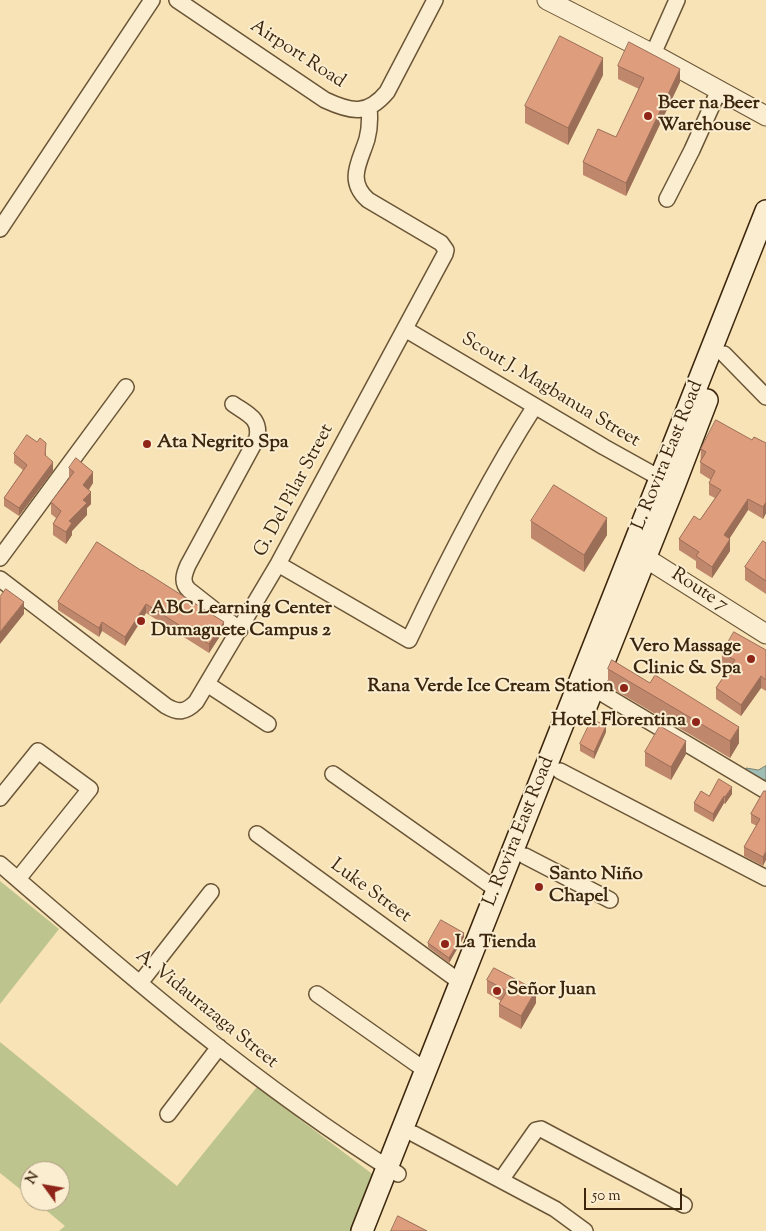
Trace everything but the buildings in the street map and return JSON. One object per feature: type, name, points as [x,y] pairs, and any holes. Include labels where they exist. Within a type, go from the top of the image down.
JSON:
[{"type":"main road","name":"L. Rovira East Road","points":[[362,1231],[414,1134],[451,1023],[516,867],[735,307],[766,211]]},
{"type":"main road","name":"L. Rovira East Road","points":[[667,482],[724,354],[735,307],[766,247]]},
{"type":"main road","name":"L. Rovira East Road","points":[[375,1231],[425,1070],[451,1023],[460,982],[497,890],[516,867],[560,771],[568,731],[593,688],[639,553]]},
{"type":"street","points":[[0,229],[152,0]]},
{"type":"street","name":"Airport Road","points":[[177,0],[325,100],[349,109],[361,110],[370,108]]},
{"type":"street","points":[[370,108],[380,100],[393,82],[435,0]]},
{"type":"street","points":[[547,0],[653,54],[766,116]]},
{"type":"street","points":[[653,54],[677,0]]},
{"type":"street","points":[[667,199],[719,90]]},
{"type":"street","name":"G. Del Pilar Street","points":[[0,579],[173,710],[182,712],[189,709],[196,702],[278,564],[445,254],[446,250],[441,243],[368,200],[361,193],[356,183],[356,170],[368,137],[370,108]]},
{"type":"street","name":"Scout J. Magbanua Street","points":[[406,329],[667,482]]},
{"type":"street","points":[[724,354],[766,397]]},
{"type":"street","points":[[0,558],[126,387]]},
{"type":"street","points":[[233,404],[257,422],[259,431],[257,438],[188,565],[183,581],[189,590],[240,630]]},
{"type":"street","points":[[278,564],[409,640],[473,510],[504,455],[535,406]]},
{"type":"street","name":"Route 7","points":[[639,553],[766,634]]},
{"type":"street","points":[[207,684],[268,724]]},
{"type":"street","points":[[593,688],[766,791]]},
{"type":"street","points":[[0,798],[38,751],[90,789],[18,879]]},
{"type":"street","points":[[560,771],[766,878]]},
{"type":"street","points":[[333,774],[497,890]]},
{"type":"street","name":"Luke Street","points":[[257,834],[460,982]]},
{"type":"street","name":"A. Vidaurazaga Street","points":[[0,864],[140,983],[219,1047],[300,1108],[393,1171]]},
{"type":"street","points":[[516,867],[610,900]]},
{"type":"street","points":[[140,983],[211,892]]},
{"type":"street","points":[[317,994],[425,1070]]},
{"type":"street","points":[[168,1114],[219,1047]]},
{"type":"street","points":[[501,1180],[536,1130],[542,1129],[684,1205]]},
{"type":"street","points":[[414,1134],[555,1209],[585,1231]]},
{"type":"green space","points":[[0,881],[59,929],[0,1004]]},
{"type":"green space","points":[[0,1042],[177,1186],[257,1087],[375,1176],[353,1231],[59,1231],[65,1226],[47,1211],[70,1211],[70,1161],[20,1161],[20,1189],[0,1173]]},
{"type":"water","points":[[766,766],[766,780],[745,771],[746,768],[758,770]]},
{"type":"place","name":"Beer na Beer Warehouse","points":[[648,116]]},
{"type":"place","name":"Ata Negrito Spa","points":[[147,444]]},
{"type":"place","name":"ABC Learning Center Dumaguete Campus 2","points":[[141,621]]},
{"type":"place","name":"Vero Massage Clinic & Spa","points":[[751,659]]},
{"type":"place","name":"Rana Verde Ice Cream Station","points":[[624,688]]},
{"type":"place","name":"Hotel Florentina","points":[[696,722]]},
{"type":"place","name":"Santo Niño Chapel","points":[[539,887]]},
{"type":"place","name":"La Tienda","points":[[445,944]]},
{"type":"place","name":"Señor Juan","points":[[497,991]]}]
